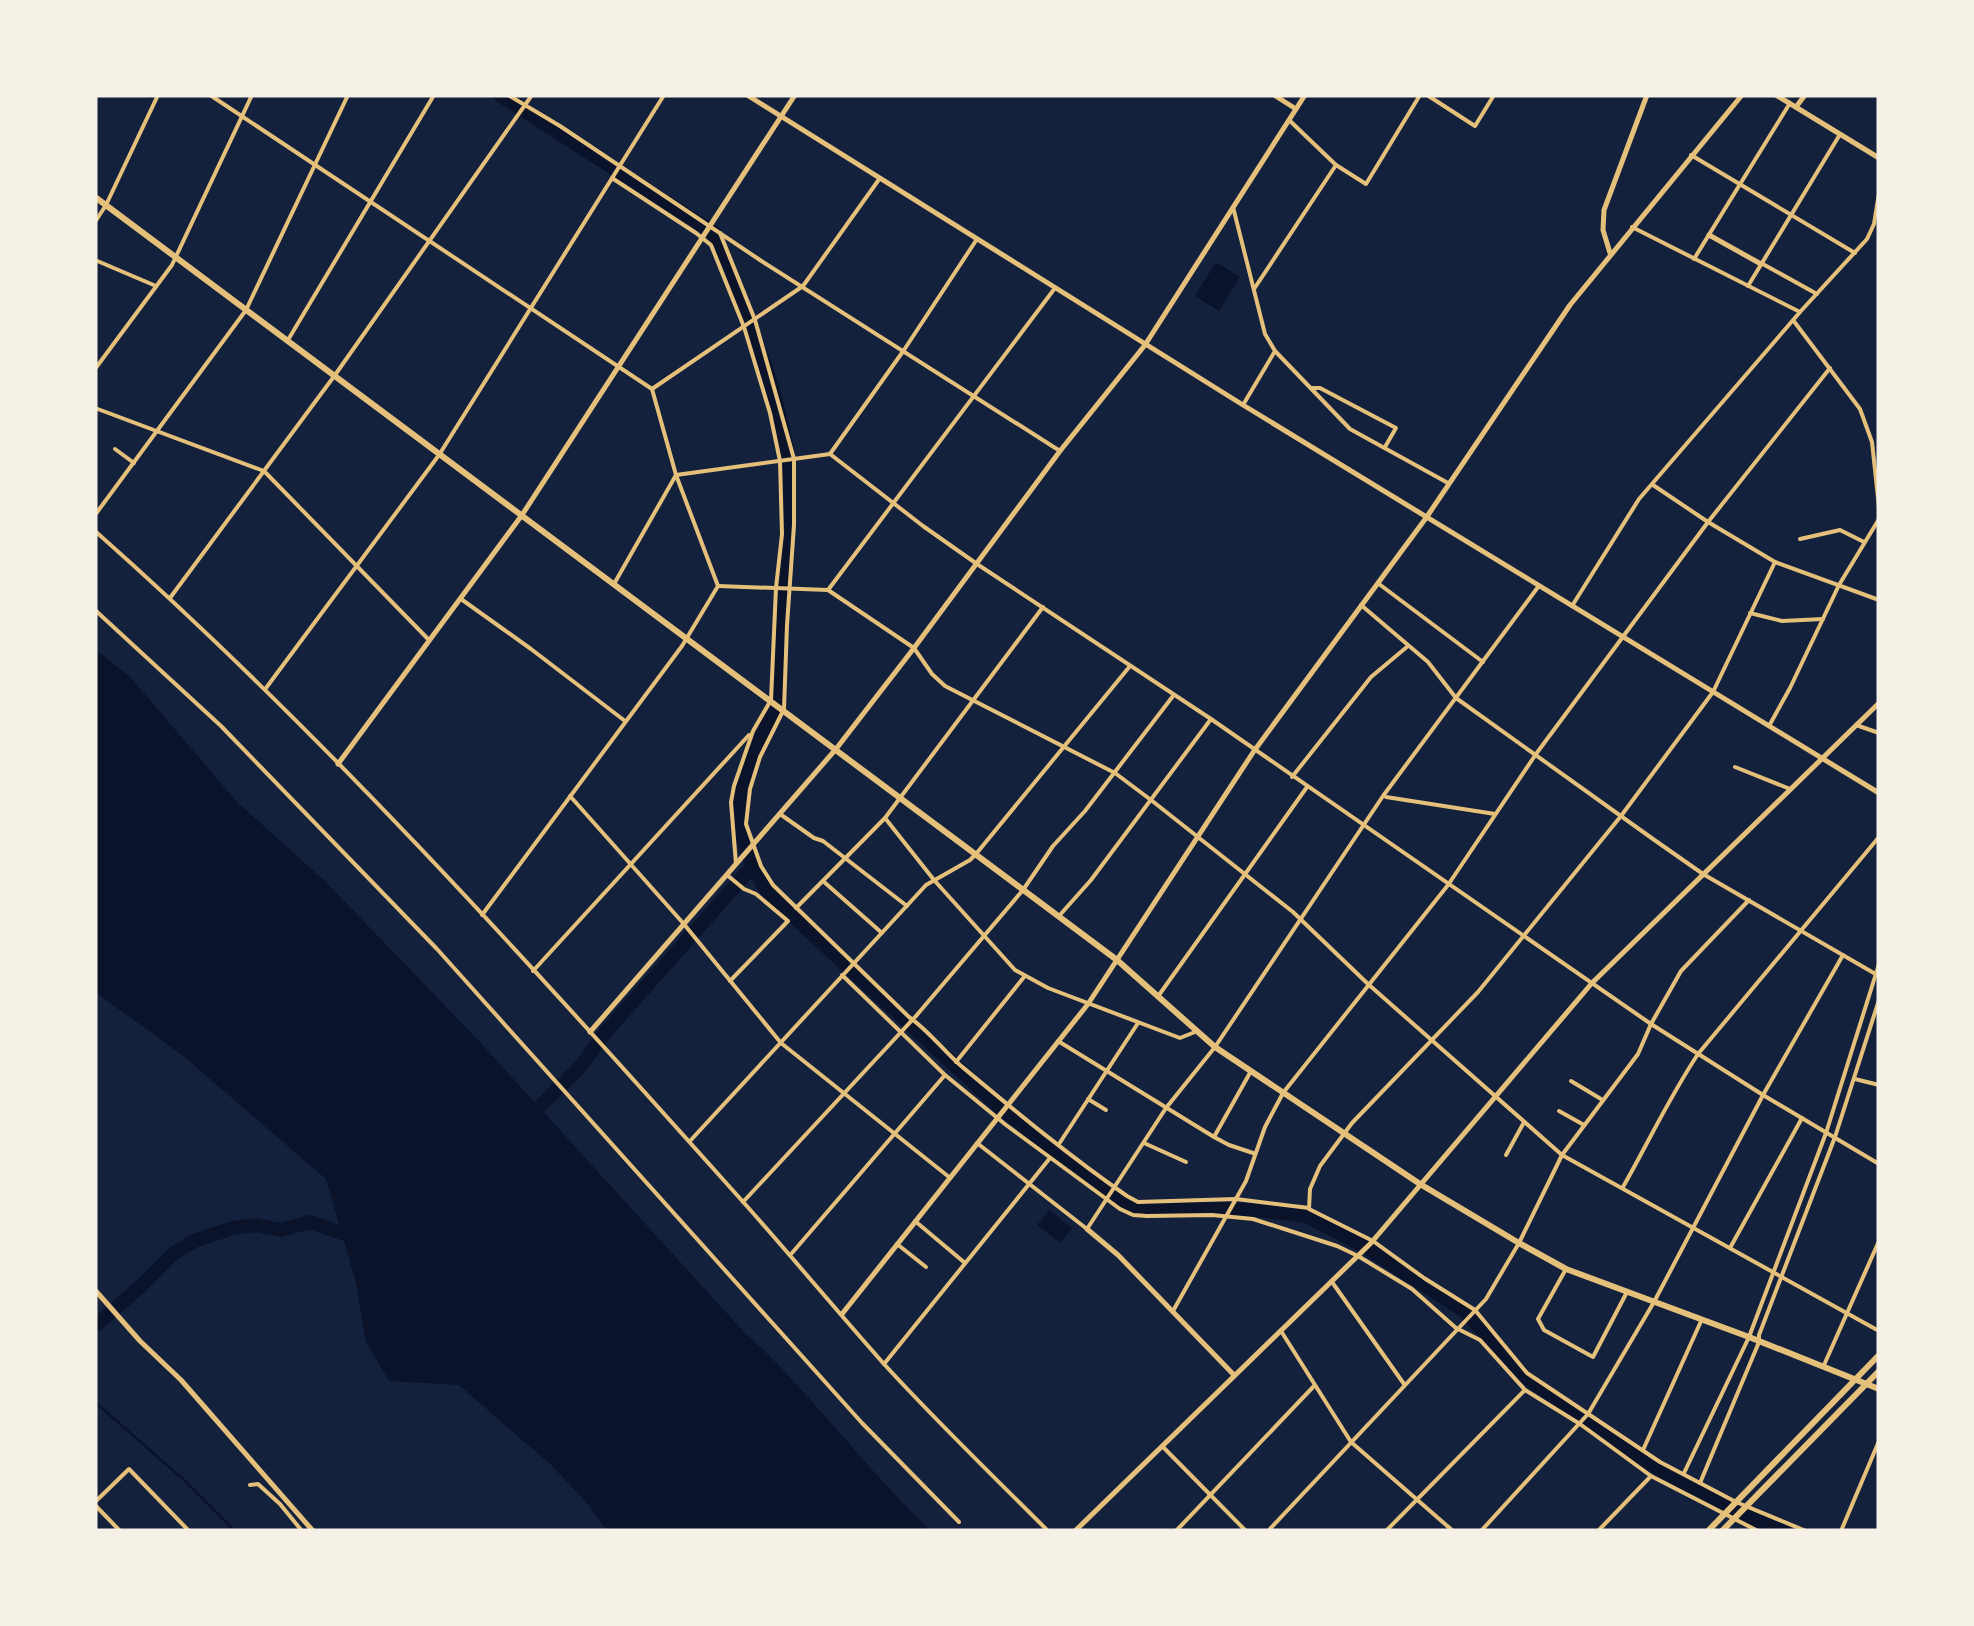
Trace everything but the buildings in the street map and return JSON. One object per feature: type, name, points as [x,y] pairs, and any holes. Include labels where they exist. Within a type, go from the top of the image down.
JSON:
[{"type":"main road","points":[[95,197],[783,708],[1117,960],[1214,1047],[1284,1094],[1420,1184],[1566,1269],[1879,1389]]},
{"type":"main road","points":[[1708,1531],[1879,1355]]},
{"type":"main road","points":[[1722,1531],[1879,1370]]},
{"type":"street","points":[[95,222],[158,95]]},
{"type":"street","points":[[210,95],[652,389],[676,475],[718,586]]},
{"type":"street","points":[[95,369],[172,265],[252,95]]},
{"type":"street","points":[[95,515],[246,310],[348,95]]},
{"type":"street","points":[[288,341],[434,95]]},
{"type":"street","points":[[508,95],[1060,451]]},
{"type":"street","points":[[170,598],[335,375],[532,95]]},
{"type":"street","points":[[266,688],[439,455],[664,95]]},
{"type":"street","points":[[747,95],[1243,406],[1879,793]]},
{"type":"street","points":[[338,764],[522,515],[795,95]]},
{"type":"street","points":[[1274,95],[1296,109]]},
{"type":"street","points":[[591,1034],[836,749],[914,648],[1145,344],[1305,95]]},
{"type":"street","points":[[1289,120],[1336,165],[1366,184],[1423,95],[1475,126],[1494,95]]},
{"type":"street","points":[[1610,254],[1603,230],[1604,210],[1647,95]]},
{"type":"street","points":[[842,1314],[1088,1004],[1254,751],[1426,518],[1570,304],[1742,95]]},
{"type":"street","points":[[1776,95],[1879,158]]},
{"type":"street","points":[[1694,259],[1793,105],[1805,95]]},
{"type":"street","points":[[1748,286],[1840,135]]},
{"type":"street","points":[[1691,156],[1855,253]]},
{"type":"street","points":[[1254,288],[1336,165]]},
{"type":"street","points":[[612,178],[711,245],[745,326],[780,461],[782,534],[770,700],[752,731],[734,786],[731,802],[736,864]]},
{"type":"street","points":[[652,389],[803,286],[880,178]]},
{"type":"street","points":[[1572,607],[1652,484],[1867,238],[1874,224],[1879,193]]},
{"type":"street","points":[[1233,207],[1265,334],[1275,351],[1350,430],[1449,484]]},
{"type":"street","points":[[1632,227],[1800,312]]},
{"type":"street","points":[[720,232],[754,320],[794,458],[783,708],[760,757],[750,790],[746,824],[752,846],[773,885],[956,1062],[1114,1187],[1138,1202],[1236,1199],[1309,1208],[1372,1242],[1475,1310],[1526,1373],[1660,1462],[1735,1503],[1806,1531]]},
{"type":"street","points":[[1708,235],[1816,294]]},
{"type":"street","points":[[830,454],[978,239]]},
{"type":"street","points":[[95,260],[156,286]]},
{"type":"street","points":[[828,590],[1055,288]]},
{"type":"street","points":[[1794,320],[1860,409],[1872,442],[1879,507]]},
{"type":"street","points":[[1243,406],[1275,351]]},
{"type":"street","points":[[1173,1312],[1246,1181],[1265,1127],[1284,1094],[1448,884],[1536,754],[1708,522],[1830,368]]},
{"type":"street","points":[[1312,388],[1320,388],[1396,428],[1384,448]]},
{"type":"street","points":[[95,408],[264,471],[429,640]]},
{"type":"street","points":[[114,449],[134,463]]},
{"type":"street","points":[[676,475],[830,454],[977,564],[1212,719],[1651,1024],[1879,1164]]},
{"type":"street","points":[[614,585],[676,475]]},
{"type":"street","points":[[1652,484],[1775,562],[1879,600]]},
{"type":"street","points":[[1769,727],[1838,585],[1879,519]]},
{"type":"street","points":[[1800,539],[1840,530],[1864,542]]},
{"type":"street","points":[[95,531],[266,688],[604,1048],[884,1364],[1048,1531]]},
{"type":"street","points":[[1309,1208],[1310,1189],[1320,1166],[1344,1133],[1478,992],[1621,816],[1713,692],[1775,562]]},
{"type":"street","points":[[1377,583],[1483,662]]},
{"type":"street","points":[[718,586],[828,590],[914,648],[945,686],[1115,773],[1293,912],[1431,1041],[1562,1155],[1879,1331]]},
{"type":"street","points":[[482,915],[686,638],[718,586]]},
{"type":"street","points":[[1088,1229],[1166,1108],[1214,1047],[1363,826],[1538,586]]},
{"type":"street","points":[[461,598],[625,721]]},
{"type":"street","points":[[1361,605],[1428,662],[1456,698],[1702,874],[1878,975]]},
{"type":"street","points":[[796,909],[885,818],[1043,607]]},
{"type":"street","points":[[95,610],[221,726],[437,949],[850,1410],[959,1522]]},
{"type":"street","points":[[1750,613],[1782,621],[1824,619]]},
{"type":"street","points":[[1292,777],[1371,677],[1409,644]]},
{"type":"street","points":[[689,1142],[926,885],[976,854],[1130,666]]},
{"type":"street","points":[[743,1202],[912,1020],[1023,890],[1052,846],[1086,812],[1174,695]]},
{"type":"street","points":[[1075,1531],[1372,1242],[1592,982],[1879,703]]},
{"type":"street","points":[[1058,916],[1091,880],[1212,719]]},
{"type":"street","points":[[1856,725],[1879,733]]},
{"type":"street","points":[[533,972],[752,731]]},
{"type":"street","points":[[1735,768],[1790,789]]},
{"type":"street","points":[[1158,998],[1307,787]]},
{"type":"street","points":[[570,796],[683,923],[780,1042],[950,1177]]},
{"type":"street","points":[[1384,796],[1495,814]]},
{"type":"street","points":[[780,814],[846,857],[907,906]]},
{"type":"street","points":[[885,818],[982,936],[1024,977],[1180,1038],[1195,1032]]},
{"type":"street","points":[[1622,1188],[1698,1054],[1879,837]]},
{"type":"street","points":[[727,875],[788,922],[730,982]]},
{"type":"street","points":[[823,881],[882,933]]},
{"type":"street","points":[[1268,1531],[1486,1299],[1562,1155],[1638,1054],[1681,971],[1748,900]]},
{"type":"street","points":[[1481,1531],[1588,1414],[1654,1302],[1843,955]]},
{"type":"street","points":[[1684,1474],[1749,1336],[1826,1132],[1879,964]]},
{"type":"street","points":[[842,976],[945,1075],[1120,1210],[1133,1215],[1226,1215],[1253,1219],[1360,1254],[1412,1290],[1458,1329],[1480,1340],[1525,1390],[1652,1476],[1758,1531]]},
{"type":"street","points":[[956,1062],[1024,977]]},
{"type":"street","points":[[1700,1483],[1759,1342],[1758,1335],[1855,1079],[1879,1000]]},
{"type":"street","points":[[1059,1144],[1138,1023]]},
{"type":"street","points":[[1058,1041],[1229,1145],[1255,1153]]},
{"type":"street","points":[[1214,1136],[1251,1071]]},
{"type":"street","points":[[790,1254],[945,1075]]},
{"type":"street","points":[[1855,1079],[1879,1085]]},
{"type":"street","points":[[1571,1080],[1603,1100]]},
{"type":"street","points":[[1088,1099],[1106,1110]]},
{"type":"street","points":[[1558,1111],[1584,1125]]},
{"type":"street","points":[[1730,1248],[1802,1118]]},
{"type":"street","points":[[1506,1155],[1524,1123]]},
{"type":"street","points":[[977,1143],[1118,1256],[1235,1376]]},
{"type":"street","points":[[1144,1143],[1186,1162]]},
{"type":"street","points":[[884,1364],[1050,1158]]},
{"type":"street","points":[[915,1220],[966,1264]]},
{"type":"street","points":[[1823,1366],[1879,1242]]},
{"type":"street","points":[[897,1244],[926,1267]]},
{"type":"street","points":[[1566,1269],[1539,1322],[1544,1330],[1593,1357],[1627,1292]]},
{"type":"street","points":[[1332,1282],[1405,1385]]},
{"type":"street","points":[[95,1290],[313,1531]]},
{"type":"street","points":[[1644,1450],[1702,1319]]},
{"type":"street","points":[[1281,1331],[1351,1442],[1453,1531]]},
{"type":"street","points":[[1176,1531],[1315,1385]]},
{"type":"street","points":[[1386,1531],[1525,1390]]},
{"type":"street","points":[[1841,1531],[1879,1441]]},
{"type":"street","points":[[1162,1447],[1246,1531]]},
{"type":"street","points":[[120,1531],[95,1504],[129,1469],[189,1531]]},
{"type":"street","points":[[1598,1531],[1652,1476]]},
{"type":"street","points":[[250,1485],[258,1484],[302,1531]]},
{"type":"water","points":[[1218,263],[1240,277],[1219,311],[1195,296]]},
{"type":"water","points":[[95,649],[131,678],[237,802],[326,882],[478,1040],[931,1531],[607,1531],[550,1464],[459,1385],[389,1381],[366,1342],[356,1283],[326,1179],[182,1055],[95,992]]},
{"type":"water","points":[[1049,1210],[1072,1228],[1060,1243],[1037,1225]]},
{"type":"waterway","points":[[500,95],[714,233],[765,364],[784,435],[789,512],[776,699],[743,780],[739,810],[748,855],[770,895],[1001,1108],[1117,1200],[1139,1208],[1258,1210],[1306,1216],[1362,1245],[1466,1312],[1524,1376],[1636,1456],[1710,1498],[1785,1531]]},
{"type":"waterway","points":[[526,1120],[581,1066],[605,1033],[752,867]]},
{"type":"waterway","points":[[95,1326],[174,1253],[194,1241],[233,1228],[256,1225],[281,1230],[310,1222],[357,1238]]},
{"type":"waterway","points":[[95,1402],[235,1531]]}]
